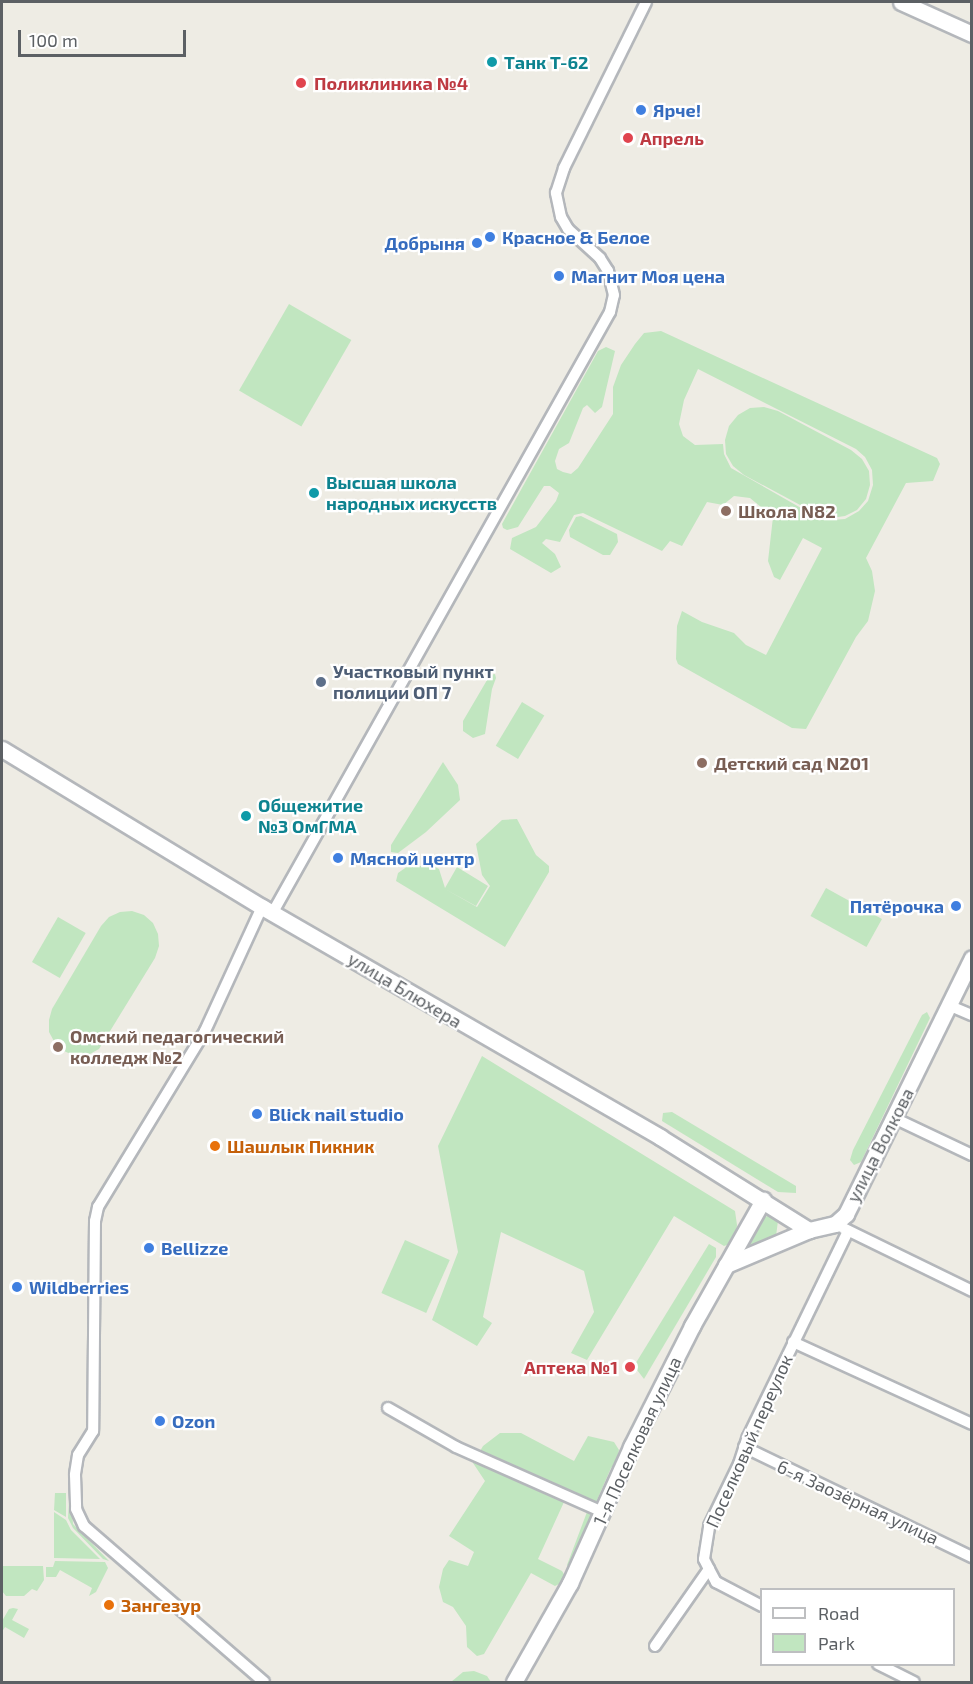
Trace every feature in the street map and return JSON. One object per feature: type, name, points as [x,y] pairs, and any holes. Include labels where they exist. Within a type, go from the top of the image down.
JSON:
[{"type":"street","points":[[264,1683],[102,1543],[78,1517],[75,1499],[78,1455],[93,1431],[98,1207],[205,1031],[267,910],[610,312],[614,295],[608,271],[600,258],[568,229],[561,217],[556,193],[564,168],[646,2]]},
{"type":"street","points":[[901,2],[972,34]]},
{"type":"street","name":"улица Блюхера","points":[[2,749],[267,910],[660,1137],[809,1230]]},
{"type":"street","name":"улица Волкова","points":[[841,1227],[972,958]]},
{"type":"street","points":[[948,1005],[972,1015]]},
{"type":"street","points":[[894,1118],[972,1155]]},
{"type":"street","name":"1-я Поселковая улица","points":[[514,1683],[555,1614],[631,1447],[763,1200]]},
{"type":"street","points":[[726,1266],[809,1230],[841,1227],[972,1291]]},
{"type":"street","name":"Поселковый переулок","points":[[709,1569],[704,1559],[710,1526],[793,1342],[841,1227]]},
{"type":"street","points":[[793,1342],[972,1424]]},
{"type":"street","points":[[388,1408],[456,1447],[603,1512]]},
{"type":"street","name":"6-я Заозёрная улица","points":[[744,1447],[972,1557]]},
{"type":"street","points":[[655,1646],[709,1569],[716,1582],[760,1605]]},
{"type":"street","points":[[880,1666],[914,1683]]},
{"type":"green space","points":[[289,304],[351,340],[301,427],[239,391]]},
{"type":"green space","points":[[661,331],[937,458],[940,464],[933,481],[906,483],[866,558],[872,571],[875,591],[868,621],[856,637],[806,729],[792,728],[678,664],[676,659],[677,626],[682,611],[702,622],[734,633],[746,645],[766,655],[822,548],[803,538],[780,580],[774,577],[768,561],[773,517],[750,498],[734,496],[723,505],[707,502],[682,546],[670,541],[662,551],[583,513],[574,515],[560,542],[546,539],[542,543],[555,554],[561,567],[551,573],[510,549],[512,538],[536,527],[556,501],[559,493],[550,486],[544,486],[518,527],[507,530],[503,528],[502,524],[598,351],[606,347],[615,351],[602,407],[595,413],[587,405],[583,408],[569,443],[559,449],[555,461],[557,469],[563,472],[571,474],[578,468],[613,414],[613,387],[621,365],[644,333]],"holes":[[[698,369],[856,449],[865,457],[872,470],[873,485],[868,501],[859,511],[845,519],[832,520],[815,516],[731,468],[724,454],[723,444],[695,445],[683,436],[679,424],[684,400]]]},
{"type":"green space","points":[[764,407],[778,411],[851,450],[862,459],[869,471],[870,485],[866,499],[857,510],[845,516],[831,518],[817,514],[744,475],[733,466],[726,454],[725,440],[729,426],[738,415],[750,408]]},
{"type":"green space","points":[[581,516],[617,534],[618,542],[610,555],[603,555],[570,537],[569,530],[576,517]]},
{"type":"green space","points":[[495,674],[485,734],[473,738],[463,731],[463,721],[490,675]]},
{"type":"green space","points":[[522,702],[544,715],[518,759],[496,746]]},
{"type":"green space","points":[[443,762],[458,785],[460,800],[426,832],[398,853],[391,852],[391,845]]},
{"type":"green space","points":[[517,819],[536,855],[549,866],[549,872],[505,947],[396,881],[398,873],[408,866],[433,866],[439,869],[445,888],[457,867],[488,886],[476,906],[445,889],[477,907],[490,886],[482,875],[476,844],[502,820]]},
{"type":"green space","points":[[826,888],[882,919],[866,947],[810,916]]},
{"type":"green space","points":[[132,911],[144,915],[153,923],[158,934],[159,946],[155,958],[99,1049],[88,1055],[75,1056],[64,1051],[55,1043],[49,1032],[52,1009],[101,926],[109,917],[120,912]]},
{"type":"green space","points":[[58,917],[86,933],[60,978],[32,962]]},
{"type":"green space","points":[[927,1012],[930,1018],[861,1162],[854,1165],[850,1160],[853,1150],[922,1015]]},
{"type":"green space","points":[[482,1056],[735,1211],[737,1225],[735,1242],[724,1246],[674,1216],[587,1360],[571,1353],[594,1312],[584,1271],[501,1232],[483,1317],[492,1323],[477,1346],[432,1320],[458,1252],[438,1146]]},
{"type":"green space","points":[[672,1112],[796,1186],[796,1193],[778,1192],[662,1121],[663,1113]]},
{"type":"green space","points":[[770,1215],[778,1221],[776,1236],[753,1246],[748,1244],[765,1217]]},
{"type":"green space","points":[[405,1240],[450,1260],[426,1313],[381,1293]]},
{"type":"green space","points":[[709,1244],[716,1248],[716,1257],[644,1379],[634,1366]]},
{"type":"green space","points":[[500,1433],[521,1433],[574,1461],[588,1436],[614,1442],[619,1450],[616,1463],[611,1468],[597,1500],[595,1519],[569,1569],[567,1565],[587,1512],[564,1502],[538,1559],[562,1571],[565,1576],[561,1583],[555,1586],[531,1573],[484,1654],[477,1656],[467,1647],[466,1626],[453,1607],[443,1602],[439,1587],[443,1569],[449,1560],[468,1566],[474,1552],[449,1536],[485,1481],[473,1463],[483,1446]]},
{"type":"green space","points":[[70,1484],[73,1524],[109,1561],[103,1559],[73,1528],[68,1518]]},
{"type":"green space","points":[[55,1493],[66,1493],[66,1517],[54,1510]]},
{"type":"green space","points":[[54,1512],[66,1520],[71,1530],[100,1559],[54,1558]]},
{"type":"green space","points":[[55,1561],[105,1562],[108,1568],[96,1592],[89,1596],[92,1588],[60,1570],[56,1577],[46,1577],[46,1567],[53,1567]]},
{"type":"green space","points":[[2,1566],[43,1566],[44,1580],[37,1591],[32,1589],[24,1596],[6,1596],[2,1591]]},
{"type":"green space","points":[[9,1609],[18,1609],[12,1620],[29,1629],[24,1638],[5,1627],[2,1632],[2,1621]]},
{"type":"green space","points":[[474,1671],[487,1676],[491,1682],[451,1682],[463,1672]]},
{"type":"place","name":"Танк Т-62","points":[[492,62]]},
{"type":"place","name":"Поликлиника №4","points":[[301,83]]},
{"type":"place","name":"Ярче!","points":[[641,110]]},
{"type":"place","name":"Апрель","points":[[628,138]]},
{"type":"place","name":"Красное & Белое","points":[[490,237]]},
{"type":"place","name":"Добрыня","points":[[477,243]]},
{"type":"place","name":"Магнит Моя цена","points":[[559,276]]},
{"type":"place","name":"Высшая школа народных искусств","points":[[314,493]]},
{"type":"place","name":"Школа N82","points":[[726,511]]},
{"type":"place","name":"Участковый пункт полиции ОП 7","points":[[321,682]]},
{"type":"place","name":"Детский сад N201","points":[[702,763]]},
{"type":"place","name":"Общежитие №3 ОмГМА","points":[[246,816]]},
{"type":"place","name":"Мясной центр","points":[[338,858]]},
{"type":"place","name":"Пятёрочка","points":[[956,906]]},
{"type":"place","name":"Омский педагогический колледж №2","points":[[58,1047]]},
{"type":"place","name":"Blick nail studio","points":[[257,1114]]},
{"type":"place","name":"Шашлык Пикник","points":[[215,1146]]},
{"type":"place","name":"Bellizze","points":[[149,1248]]},
{"type":"place","name":"Wildberries","points":[[17,1287]]},
{"type":"place","name":"Аптека №1","points":[[630,1367]]},
{"type":"place","name":"Ozon","points":[[160,1421]]},
{"type":"place","name":"Зангезур","points":[[109,1605]]}]
